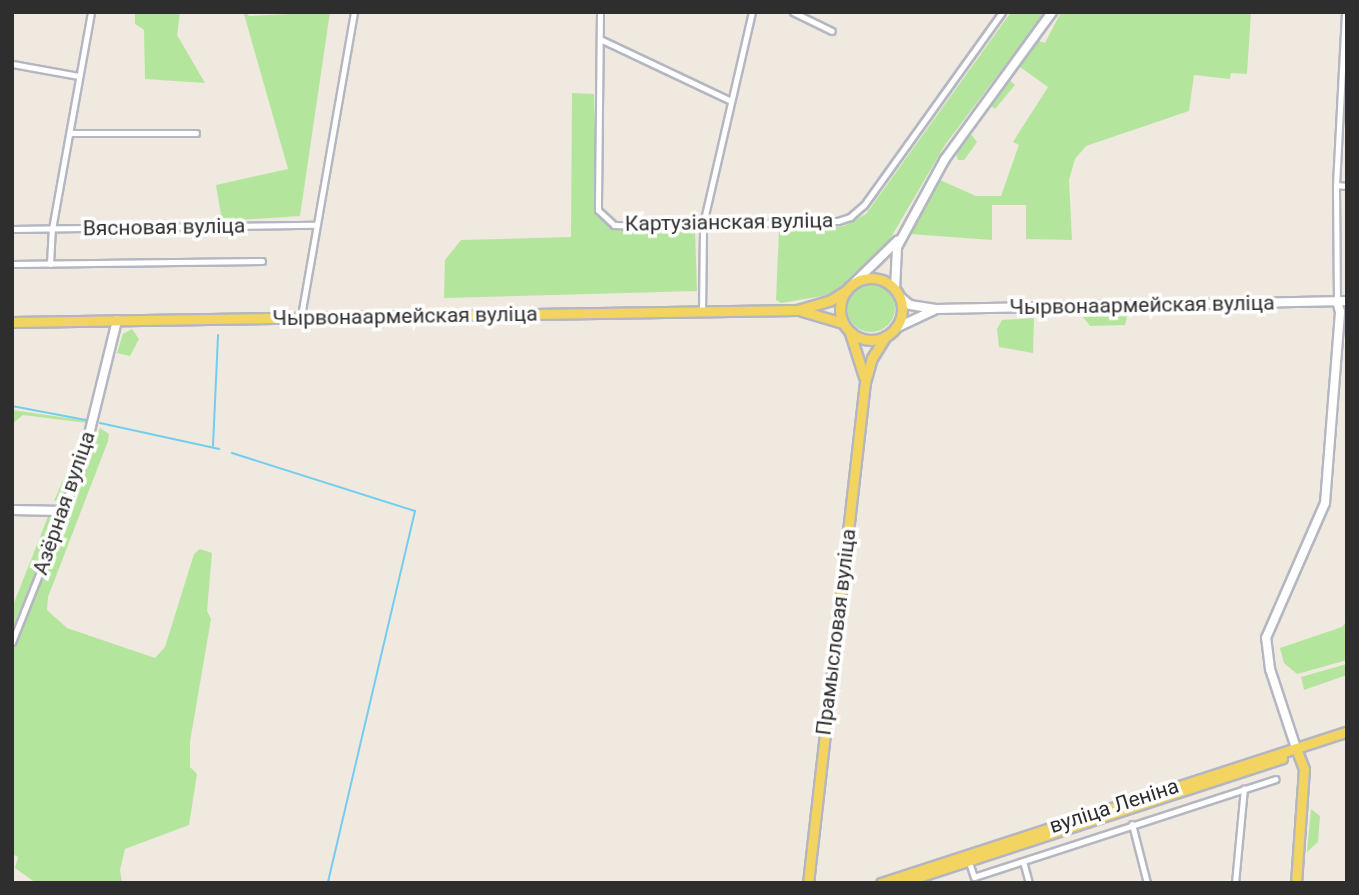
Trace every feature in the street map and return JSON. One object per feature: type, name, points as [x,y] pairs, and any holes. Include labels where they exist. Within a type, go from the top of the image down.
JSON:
[{"type":"main road","points":[[901,236],[894,260],[902,313],[896,328],[886,336],[867,340],[850,332],[843,323],[841,300],[846,290],[901,236],[969,122],[1052,12]]},
{"type":"main road","points":[[856,282],[877,279],[897,293]]},
{"type":"main road","name":"Чырвонаармейская вуліца","points":[[12,322],[797,310],[831,300],[846,290]]},
{"type":"main road","name":"Чырвонаармейская вуліца","points":[[897,293],[910,305],[936,309],[1347,301]]},
{"type":"main road","points":[[1296,883],[1304,769],[1273,680],[1266,638],[1325,503],[1340,312],[1337,301]]},
{"type":"main road","name":"Чырвонаармейская вуліца","points":[[896,328],[936,309]]},
{"type":"main road","name":"Чырвонаармейская вуліца","points":[[797,310],[843,323]]},
{"type":"main road","name":"Азёрная вуліца","points":[[64,511],[81,467],[117,320]]},
{"type":"main road","name":"Прамысловая вуліца","points":[[850,332],[865,382]]},
{"type":"main road","name":"Прамысловая вуліца","points":[[808,883],[865,382],[872,358],[886,336]]},
{"type":"main road","points":[[12,510],[64,511]]},
{"type":"main road","name":"вуліца Леніна","points":[[881,883],[1347,734]]},
{"type":"main road","name":"вуліца Леніна","points":[[900,883],[968,857]]},
{"type":"street","points":[[50,264],[52,229],[91,12]]},
{"type":"street","points":[[301,316],[354,12]]},
{"type":"street","name":"Картузіанская вуліца","points":[[600,12],[598,210],[614,225],[838,221],[850,217],[864,205],[1002,12]]},
{"type":"street","points":[[702,312],[703,224],[751,12]]},
{"type":"street","points":[[793,12],[832,31]]},
{"type":"street","points":[[1337,301],[1336,185],[1345,12]]},
{"type":"street","points":[[600,39],[731,102]]},
{"type":"street","points":[[12,64],[79,76]]},
{"type":"street","points":[[70,134],[196,133]]},
{"type":"street","points":[[1336,185],[1347,186]]},
{"type":"street","name":"Вясновая вуліца","points":[[12,229],[316,225]]},
{"type":"street","points":[[12,264],[262,261]]},
{"type":"street","name":"Азёрная вуліца","points":[[12,642],[64,511]]},
{"type":"street","points":[[968,857],[974,877],[1275,779]]},
{"type":"street","points":[[1234,883],[1244,788]]},
{"type":"street","points":[[1132,824],[1147,883]]},
{"type":"street","points":[[1023,861],[1029,883]]},
{"type":"green space","points":[[135,12],[180,12],[177,35],[205,83],[145,79],[144,30],[135,24]]},
{"type":"green space","points":[[236,12],[246,12],[249,16],[330,12],[300,216],[222,221],[216,185],[288,169],[244,14]]},
{"type":"green space","points":[[1011,12],[1045,12],[945,145],[883,251],[834,294],[781,303],[776,300],[779,230],[844,226],[866,214]]},
{"type":"green space","points":[[1061,12],[1251,12],[1247,74],[1231,73],[1230,79],[1194,75],[1189,111],[1086,146],[1075,159],[1069,180],[1072,240],[1026,239],[1026,205],[992,205],[992,240],[910,234],[940,180],[976,196],[1001,196],[1019,145],[1013,142],[1048,87],[1020,67],[1039,41],[1045,43]]},
{"type":"green space","points":[[1006,77],[1015,85],[995,109],[988,104]]},
{"type":"green space","points":[[572,93],[594,94],[597,216],[612,228],[695,230],[697,291],[444,298],[445,260],[461,240],[571,237]]},
{"type":"green space","points":[[972,135],[977,142],[964,160],[958,160],[955,150],[964,137]]},
{"type":"green space","points":[[871,284],[888,291],[895,308],[888,325],[871,332],[854,325],[847,308],[854,291]]},
{"type":"green space","points":[[1127,316],[1125,325],[1090,326],[1083,317]]},
{"type":"green space","points":[[1034,318],[1033,353],[999,347],[997,329],[1002,320]]},
{"type":"green space","points":[[132,329],[139,339],[130,356],[117,353],[123,334]]},
{"type":"green space","points":[[12,410],[88,423],[23,415],[12,424]]},
{"type":"green space","points":[[100,428],[109,434],[108,441],[48,597],[47,610],[67,628],[155,658],[165,647],[194,554],[200,549],[212,553],[207,611],[211,619],[190,742],[190,767],[197,774],[189,825],[125,849],[120,870],[122,883],[36,883],[15,868],[18,857],[12,854],[12,653],[78,487],[84,486],[86,465]]},
{"type":"green space","points":[[85,430],[65,497],[54,501]]},
{"type":"green space","points":[[49,514],[57,516],[56,520],[12,630],[12,608]]},
{"type":"green space","points":[[1347,621],[1347,660],[1297,674],[1284,663],[1280,648],[1342,627]]},
{"type":"green space","points":[[1347,664],[1347,675],[1304,690],[1301,677]]},
{"type":"green space","points":[[1311,809],[1320,816],[1318,842],[1307,852]]},
{"type":"waterway","points":[[213,446],[218,335]]},
{"type":"waterway","points":[[12,406],[86,420]]},
{"type":"waterway","points":[[100,423],[219,449]]},
{"type":"waterway","points":[[232,453],[415,511],[328,883]]}]
